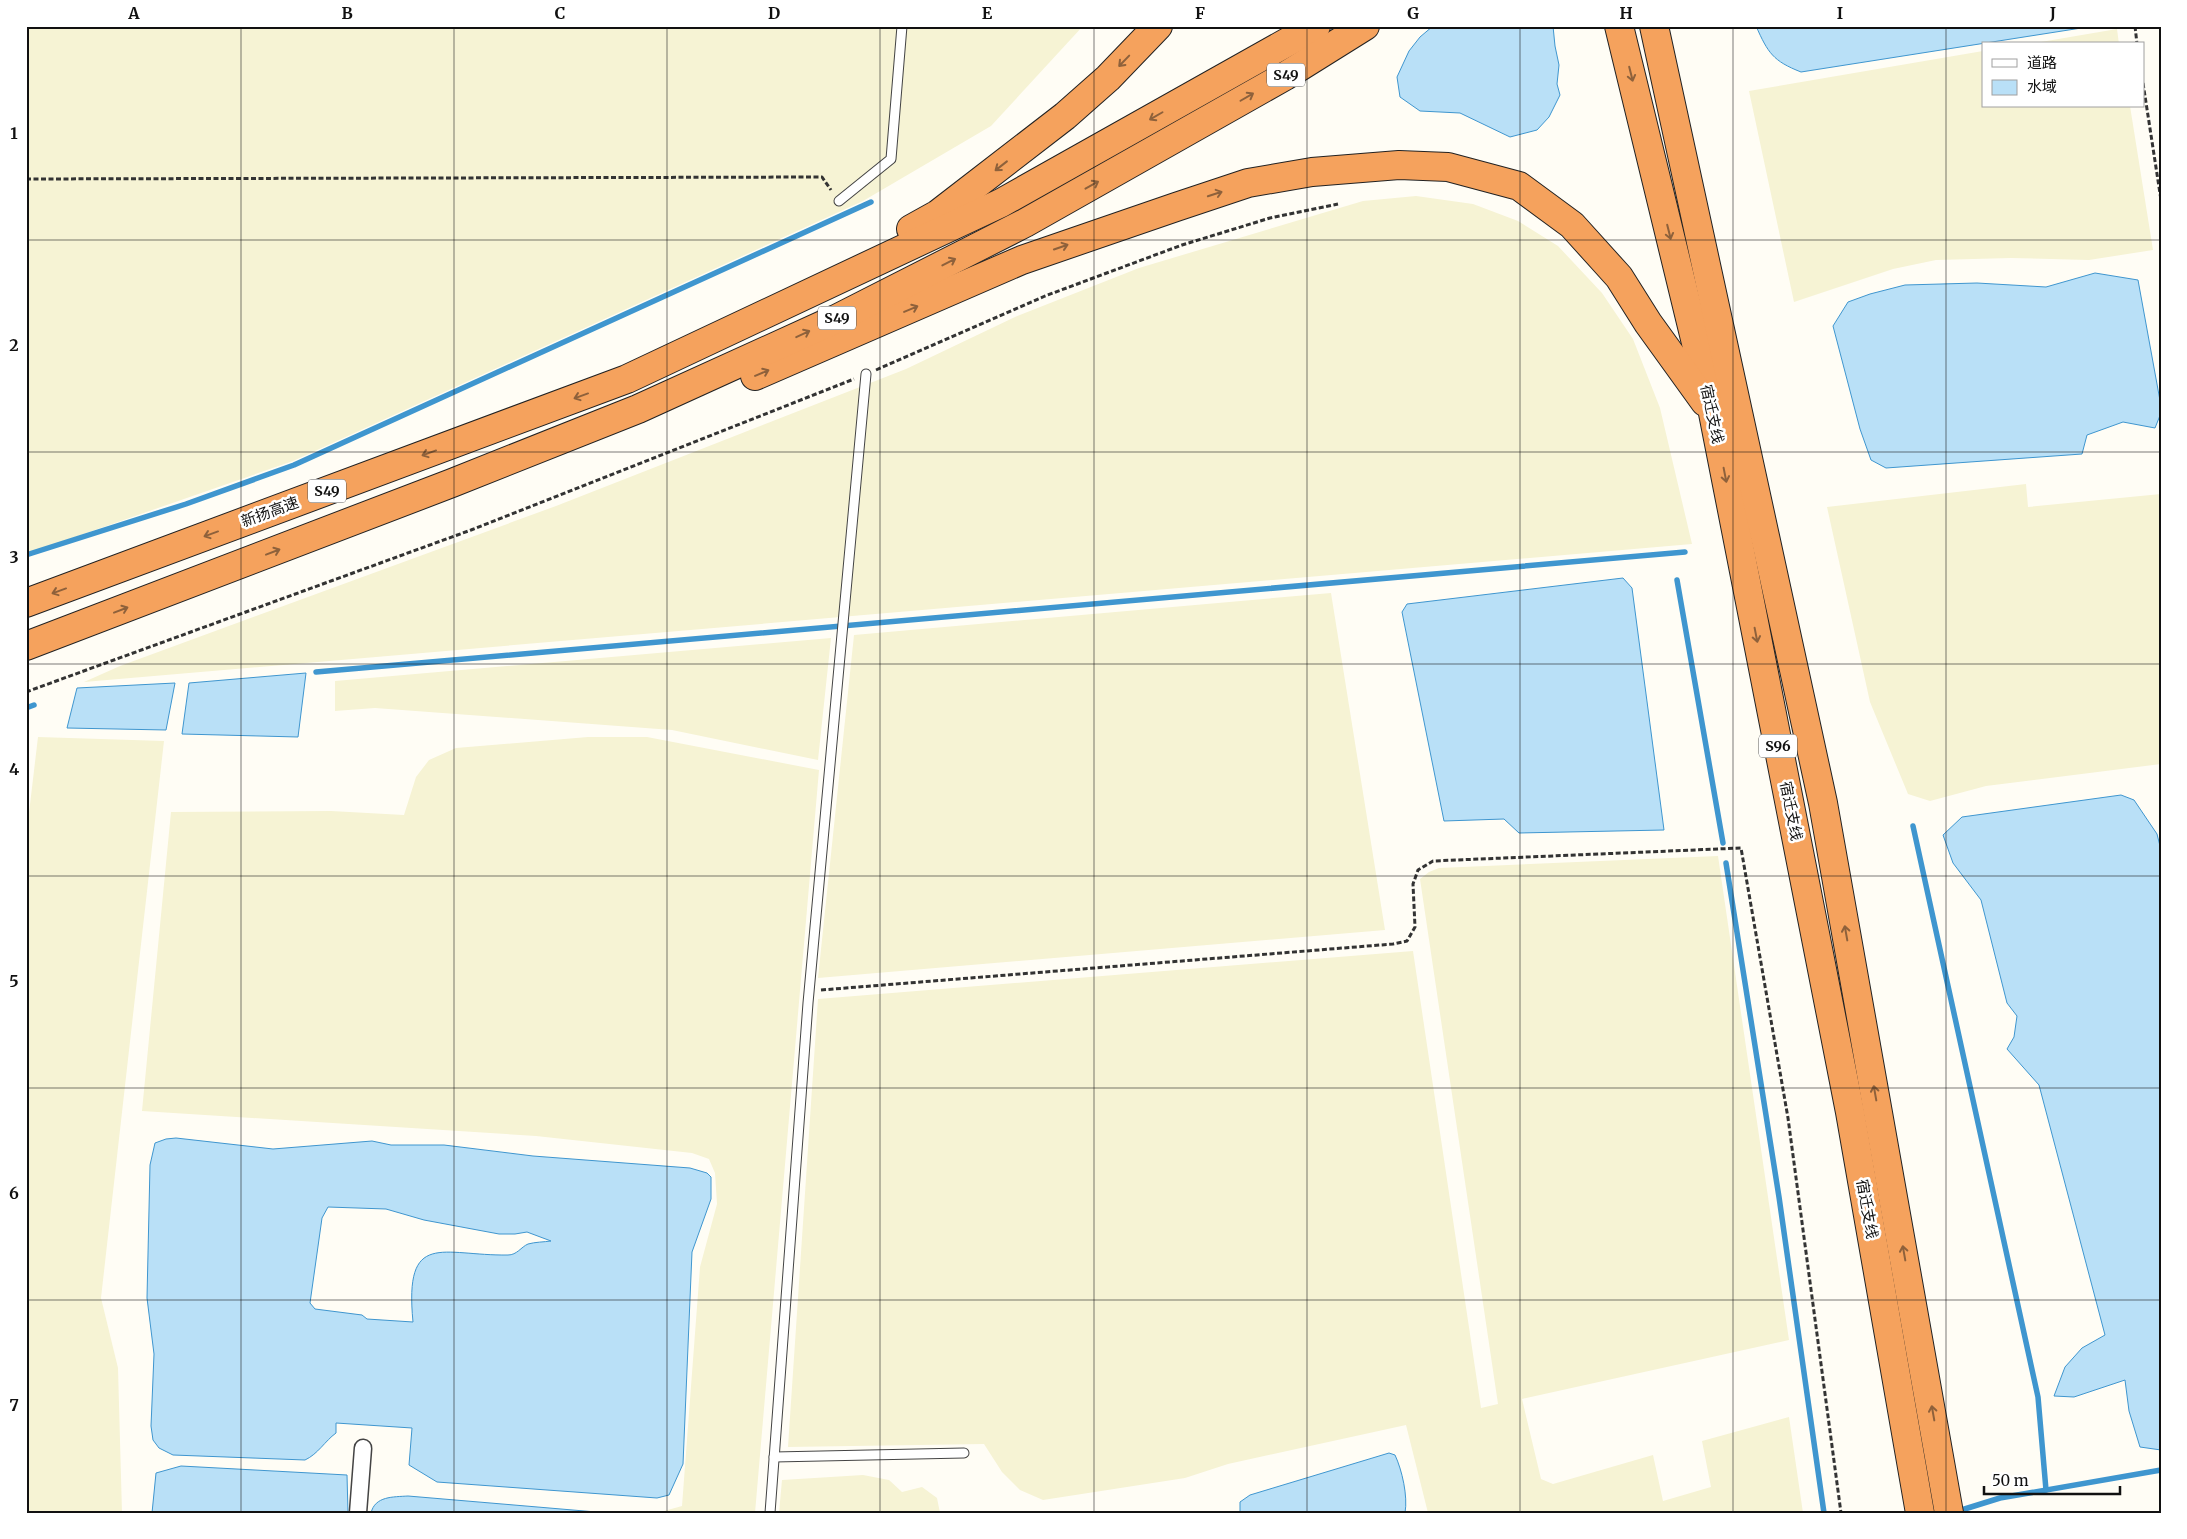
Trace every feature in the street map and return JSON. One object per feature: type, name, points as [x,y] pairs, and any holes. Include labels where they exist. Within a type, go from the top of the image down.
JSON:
[{"type":"highway","name":"S49","points":[[627,379],[776,298],[886,244],[938,214],[1064,116],[1108,78],[1158,26]]},
{"type":"highway","points":[[627,379],[1001,203],[1316,26]]},
{"type":"highway","name":"S49","points":[[26,646],[452,483],[638,409],[836,319],[1025,223],[1205,121],[1365,26]]},
{"type":"highway","name":"宿迁支线","points":[[1619,26],[1713,413],[1850,1112],[1920,1513]]},
{"type":"highway","name":"宿迁支线","points":[[1654,26],[1823,803],[1949,1513]]},
{"type":"highway","points":[[452,483],[559,453],[645,423],[1022,260],[1176,207],[1257,182],[1312,172],[1399,165],[1448,167],[1519,186],[1572,225],[1619,277],[1648,323],[1713,413]]},
{"type":"highway","name":"新扬高速","points":[[26,603],[627,379]]},
{"type":"street","points":[[358,1513],[363,1448]]},
{"type":"lane","points":[[839,201],[891,159],[902,26]]},
{"type":"lane","points":[[770,1513],[810,991],[866,374]]},
{"type":"lane","points":[[774,1456],[964,1453]]},
{"type":"path","points":[[2135,26],[2137,42]]},
{"type":"path","points":[[2144,90],[2161,200]]},
{"type":"path","points":[[26,179],[822,177],[839,201]]},
{"type":"path","points":[[26,692],[471,530],[866,374],[1045,296],[1182,245],[1270,218],[1338,204]]},
{"type":"path","points":[[810,991],[1393,944],[1407,941],[1415,928],[1413,884],[1418,870],[1433,861],[1740,848],[1788,1118],[1841,1513]]},
{"type":"shaded area","points":[[26,26],[1083,26],[991,126],[863,201],[293,461],[26,554]]},
{"type":"shaded area","points":[[2117,29],[2119,42],[2041,42]]},
{"type":"shaded area","points":[[1982,51],[1982,108],[2130,108],[2153,250],[2089,260],[2011,258],[1936,260],[1893,269],[1794,302],[1749,91]]},
{"type":"shaded area","points":[[1416,196],[1473,204],[1518,221],[1558,246],[1602,293],[1633,339],[1660,408],[1692,544],[84,682],[120,666],[556,506],[906,369],[1015,317],[1139,268],[1363,201]]},
{"type":"shaded area","points":[[2026,484],[2028,507],[2161,494],[2161,764],[1986,786],[1930,801],[1908,794],[1870,702],[1827,507]]},
{"type":"shaded area","points":[[1331,593],[1385,930],[818,978],[854,635]]},
{"type":"shaded area","points":[[831,638],[818,760],[672,730],[375,708],[335,711],[335,681]]},
{"type":"shaded area","points":[[38,737],[164,741],[101,1298],[118,1368],[122,1513],[26,1513],[26,838]]},
{"type":"shaded area","points":[[588,737],[647,737],[819,770],[755,1513],[663,1513],[664,1511],[682,1506],[700,1267],[717,1204],[715,1173],[709,1159],[692,1153],[536,1136],[142,1111],[171,812],[331,811],[404,815],[416,777],[429,760],[456,748]]},
{"type":"shaded area","points":[[1718,856],[1789,1340],[1522,1399],[1541,1479],[1553,1484],[1653,1455],[1663,1501],[1711,1487],[1702,1441],[1789,1417],[1803,1513],[1428,1513],[1406,1425],[1228,1464],[1185,1478],[1043,1500],[1020,1490],[1002,1472],[984,1444],[788,1447],[818,999],[1413,951],[1481,1408],[1498,1404],[1420,879],[1429,872],[1439,868]]},
{"type":"shaded area","points":[[863,1475],[889,1480],[902,1492],[922,1487],[937,1498],[940,1513],[779,1513],[782,1480]]},
{"type":"water","points":[[1433,26],[1553,26],[1559,65],[1557,84],[1560,95],[1549,117],[1537,130],[1510,137],[1460,113],[1420,111],[1400,97],[1397,77],[1409,51],[1420,37]]},
{"type":"water","points":[[1756,26],[2094,26],[1982,42],[1982,44],[1801,72],[1778,60],[1764,43]]},
{"type":"water","points":[[2095,273],[2138,280],[2161,406],[2161,413],[2155,428],[2123,422],[2087,435],[2082,454],[1886,468],[1871,460],[1860,429],[1833,326],[1848,302],[1905,285],[1977,283],[2046,287]]},
{"type":"water","points":[[1623,578],[1632,588],[1664,830],[1519,833],[1504,819],[1444,821],[1402,612],[1407,604]]},
{"type":"water","points":[[306,673],[298,737],[182,734],[189,683]]},
{"type":"water","points":[[175,683],[166,730],[67,728],[77,688]]},
{"type":"water","points":[[2121,795],[2134,800],[2157,834],[2161,850],[2161,1450],[2140,1447],[2129,1411],[2125,1380],[2074,1397],[2054,1396],[2065,1367],[2082,1348],[2105,1335],[2039,1085],[2007,1049],[2014,1037],[2017,1016],[2007,1003],[1981,900],[1953,863],[1943,835],[1962,817]]},
{"type":"water","points":[[176,1138],[273,1149],[372,1141],[391,1145],[444,1145],[533,1156],[690,1168],[707,1173],[711,1177],[711,1199],[692,1252],[683,1464],[669,1495],[657,1498],[437,1482],[409,1465],[412,1428],[336,1423],[336,1433],[305,1460],[173,1455],[159,1448],[153,1440],[151,1426],[154,1354],[147,1298],[150,1165],[155,1143]],"holes":[[[328,1207],[386,1209],[424,1220],[499,1234],[527,1232],[551,1241],[528,1244],[511,1255],[447,1252],[432,1254],[422,1260],[415,1272],[412,1292],[413,1322],[367,1319],[362,1315],[315,1309],[310,1303],[322,1218]]]},
{"type":"water","points":[[1389,1453],[1395,1455],[1402,1475],[1406,1499],[1405,1513],[1240,1513],[1240,1502],[1250,1495]]},
{"type":"water","points":[[181,1466],[347,1475],[348,1513],[152,1513],[156,1473]]},
{"type":"water","points":[[408,1496],[608,1513],[371,1513],[376,1503],[385,1498]]},
{"type":"waterway","points":[[26,555],[186,504],[294,465],[871,202]]},
{"type":"waterway","points":[[316,672],[1685,552]]},
{"type":"waterway","points":[[1677,580],[1723,843]]},
{"type":"waterway","points":[[26,708],[34,705]]},
{"type":"waterway","points":[[1913,826],[2038,1397],[2046,1490]]},
{"type":"waterway","points":[[1726,863],[1779,1197],[1824,1513]]},
{"type":"waterway","points":[[1955,1512],[2000,1498],[2161,1470]]}]
